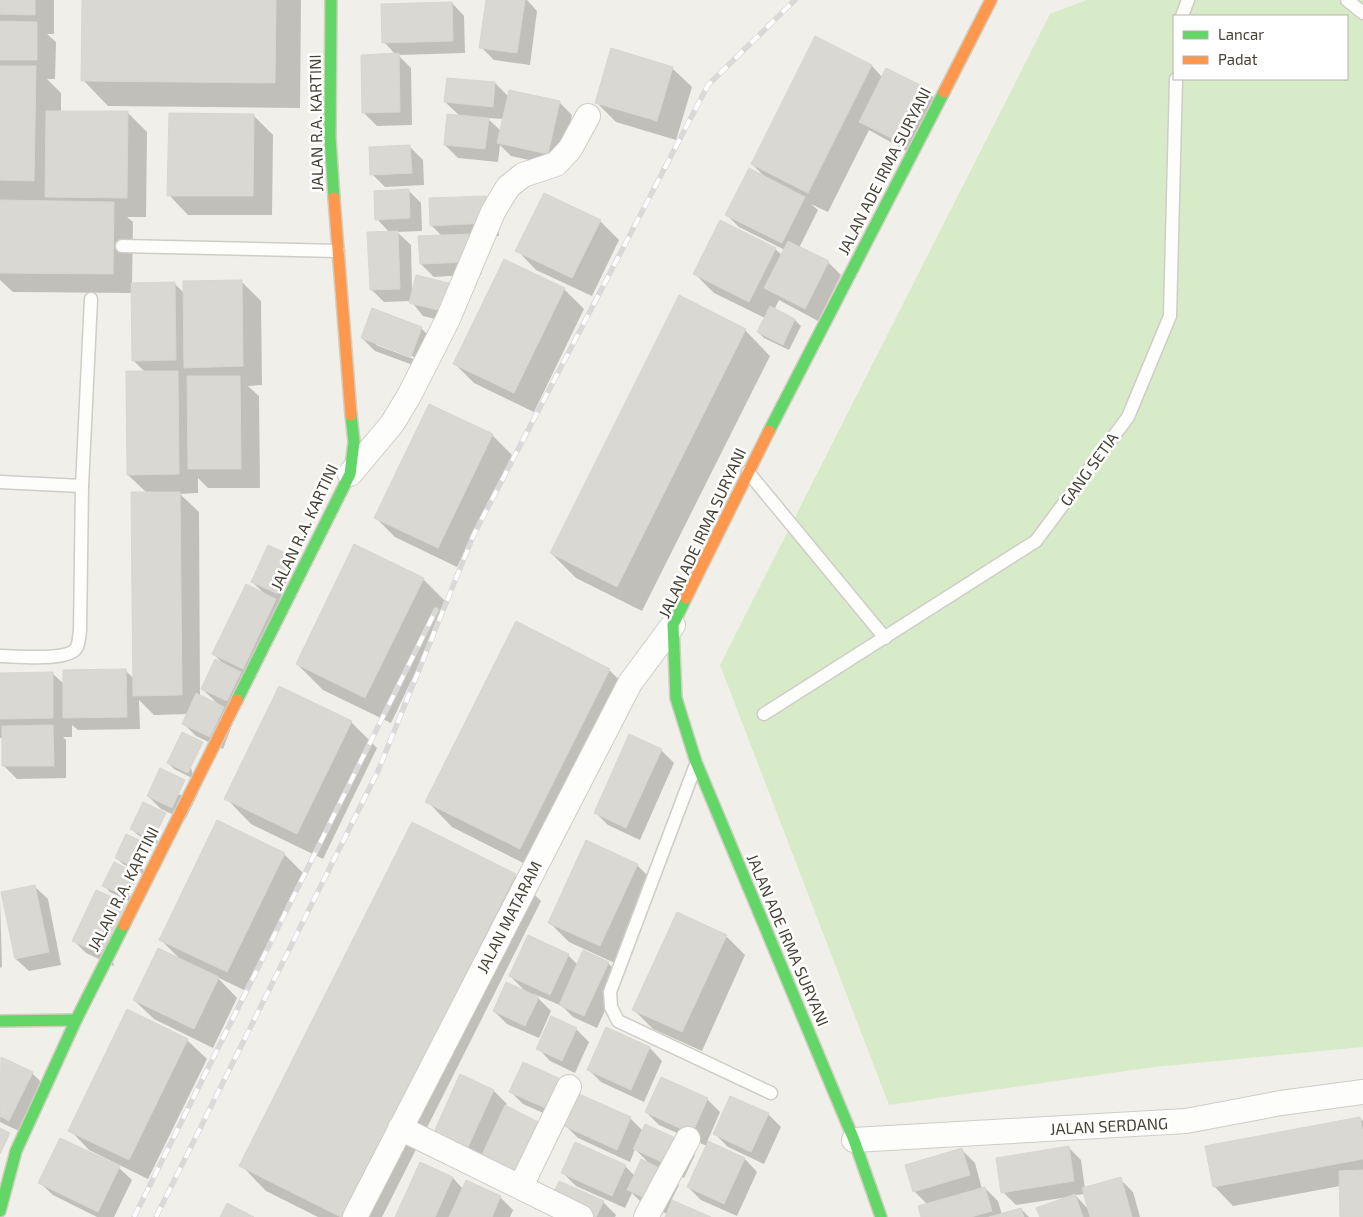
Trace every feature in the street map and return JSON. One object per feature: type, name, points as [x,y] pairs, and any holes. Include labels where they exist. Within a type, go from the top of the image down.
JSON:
[{"type":"street","name":"JALAN R.A. KARTINI","points":[[0,1211],[16,1151],[76,1020],[350,474],[354,442],[330,138],[331,0]]},
{"type":"street","name":"JALAN ADE IRMA SURYANI","points":[[881,1217],[854,1140],[696,762],[676,698],[673,625],[748,472],[991,0]]},
{"type":"street","points":[[350,474],[392,424],[409,396],[448,319],[493,212],[508,187],[523,175],[556,164],[570,149],[588,116]]},
{"type":"street","name":"JALAN MATARAM","points":[[355,1217],[630,683],[673,625]]},
{"type":"street","points":[[0,1021],[76,1020]]},
{"type":"street","points":[[521,1186],[569,1087]]},
{"type":"street","name":"JALAN SERDANG","points":[[854,1140],[1186,1121],[1281,1103],[1363,1092]]},
{"type":"street","points":[[400,1128],[581,1217]]},
{"type":"street","points":[[646,1217],[688,1139]]},
{"type":"lane","points":[[1182,15],[1188,0]]},
{"type":"lane","points":[[1347,0],[1363,13]]},
{"type":"lane","name":"GANG SETIA","points":[[764,714],[1036,542],[1128,417],[1170,316],[1176,80]]},
{"type":"lane","points":[[122,246],[338,251]]},
{"type":"lane","points":[[0,656],[60,656],[71,653],[77,648],[80,631],[82,486],[91,299]]},
{"type":"lane","points":[[748,472],[885,638]]},
{"type":"lane","points":[[0,482],[82,486]]},
{"type":"lane","points":[[696,762],[610,992],[611,1007],[618,1021],[771,1093]]},
{"type":"green space","points":[[1087,0],[1363,0],[1363,1047],[1154,1067],[889,1105],[720,665],[1050,14]]},
{"type":"building","points":[[0,0],[35,0],[35,15],[0,14]]},
{"type":"building","points":[[82,0],[276,0],[275,83],[81,81]]},
{"type":"building","points":[[486,0],[525,0],[517,53],[479,48]]},
{"type":"building","points":[[452,2],[453,41],[382,43],[381,4]]},
{"type":"building","points":[[0,21],[37,22],[37,60],[0,60]]},
{"type":"building","points":[[815,36],[872,65],[808,193],[751,164]]},
{"type":"building","points":[[611,48],[673,67],[657,121],[595,103]]},
{"type":"building","points":[[399,53],[400,112],[362,113],[361,55]]},
{"type":"building","points":[[0,66],[36,66],[34,181],[0,180]]},
{"type":"building","points":[[886,68],[924,87],[897,141],[859,122]]},
{"type":"building","points":[[447,78],[495,82],[493,107],[444,102]]},
{"type":"building","points":[[509,90],[560,101],[548,154],[497,143]]},
{"type":"building","points":[[46,111],[128,111],[127,198],[45,197]]},
{"type":"building","points":[[169,113],[254,114],[253,196],[167,196]]},
{"type":"building","points":[[447,114],[489,118],[485,149],[444,145]]},
{"type":"building","points":[[410,145],[412,173],[370,175],[369,147]]},
{"type":"building","points":[[749,168],[805,197],[782,243],[725,215]]},
{"type":"building","points":[[409,189],[410,218],[375,220],[374,191]]},
{"type":"building","points":[[544,193],[601,220],[572,278],[515,251]]},
{"type":"building","points":[[486,196],[486,223],[430,226],[429,198]]},
{"type":"building","points":[[0,200],[114,202],[113,274],[0,273]]},
{"type":"building","points":[[720,220],[776,248],[749,302],[693,274]]},
{"type":"building","points":[[398,231],[400,289],[370,290],[367,232]]},
{"type":"building","points":[[469,234],[470,262],[420,264],[418,236]]},
{"type":"building","points":[[788,241],[829,261],[805,309],[764,288]]},
{"type":"building","points":[[504,259],[565,288],[514,393],[453,364]]},
{"type":"building","points":[[416,275],[453,284],[446,312],[409,303]]},
{"type":"building","points":[[242,280],[243,366],[184,368],[183,281]]},
{"type":"building","points":[[175,282],[176,360],[132,361],[131,283]]},
{"type":"building","points":[[679,295],[746,329],[617,587],[550,553]]},
{"type":"building","points":[[770,306],[795,319],[783,345],[757,332]]},
{"type":"building","points":[[372,308],[422,327],[411,357],[361,338]]},
{"type":"building","points":[[126,371],[178,371],[179,474],[127,475]]},
{"type":"building","points":[[187,376],[240,376],[241,469],[188,469]]},
{"type":"building","points":[[429,404],[493,434],[438,548],[374,518]]},
{"type":"building","points":[[131,492],[180,492],[182,695],[133,696]]},
{"type":"building","points":[[354,544],[424,578],[365,698],[296,664]]},
{"type":"building","points":[[268,545],[296,558],[278,594],[251,582]]},
{"type":"building","points":[[246,584],[276,599],[243,669],[212,654]]},
{"type":"building","points":[[516,621],[610,669],[520,849],[425,802]]},
{"type":"building","points":[[215,659],[241,672],[227,701],[201,689]]},
{"type":"building","points":[[126,669],[127,717],[63,718],[63,670]]},
{"type":"building","points":[[53,672],[53,718],[0,719],[0,673]]},
{"type":"building","points":[[279,686],[352,721],[297,834],[224,799]]},
{"type":"building","points":[[196,693],[224,707],[210,737],[182,724]]},
{"type":"building","points":[[53,725],[54,766],[2,766],[2,726]]},
{"type":"building","points":[[182,732],[203,742],[188,773],[167,763]]},
{"type":"building","points":[[629,734],[662,749],[626,828],[594,813]]},
{"type":"building","points":[[160,768],[185,780],[172,808],[147,796]]},
{"type":"building","points":[[143,802],[166,813],[153,840],[130,829]]},
{"type":"building","points":[[217,820],[285,853],[227,972],[159,940]]},
{"type":"building","points":[[412,822],[516,874],[344,1217],[341,1217],[239,1166]]},
{"type":"building","points":[[126,834],[152,846],[140,870],[115,858]]},
{"type":"building","points":[[586,840],[638,864],[600,946],[548,923]]},
{"type":"building","points":[[114,862],[138,874],[127,897],[102,886]]},
{"type":"building","points":[[35,885],[49,952],[15,959],[1,892]]},
{"type":"building","points":[[96,890],[126,903],[101,954],[72,941]]},
{"type":"building","points":[[677,912],[727,935],[682,1032],[632,1010]]},
{"type":"building","points":[[528,935],[569,954],[550,995],[509,976]]},
{"type":"building","points":[[158,948],[219,977],[194,1029],[133,1000]]},
{"type":"building","points":[[583,950],[609,962],[584,1016],[559,1005]]},
{"type":"building","points":[[506,982],[539,997],[525,1026],[493,1011]]},
{"type":"building","points":[[127,1009],[188,1039],[129,1160],[68,1131]]},
{"type":"building","points":[[551,1016],[577,1028],[562,1061],[536,1049]]},
{"type":"building","points":[[606,1027],[650,1047],[631,1090],[587,1070]]},
{"type":"building","points":[[1,1057],[33,1072],[9,1121],[0,1116]]},
{"type":"building","points":[[523,1062],[565,1081],[552,1111],[509,1092]]},
{"type":"building","points":[[460,1074],[494,1090],[468,1147],[434,1132]]},
{"type":"building","points":[[661,1077],[708,1098],[692,1134],[645,1112]]},
{"type":"building","points":[[579,1094],[631,1117],[617,1150],[564,1126]]},
{"type":"building","points":[[730,1096],[769,1113],[751,1152],[713,1134]]},
{"type":"building","points":[[505,1105],[542,1124],[517,1171],[481,1157]]},
{"type":"building","points":[[1360,1117],[1363,1133],[1363,1159],[1213,1187],[1205,1146]]},
{"type":"building","points":[[645,1124],[682,1141],[671,1166],[633,1149]]},
{"type":"building","points":[[0,1128],[10,1133],[0,1154]]},
{"type":"building","points":[[60,1138],[120,1166],[98,1212],[38,1183]]},
{"type":"building","points":[[708,1141],[745,1158],[724,1204],[687,1187]]},
{"type":"building","points":[[575,1142],[626,1165],[612,1196],[561,1173]]},
{"type":"building","points":[[1069,1146],[1074,1181],[1001,1193],[996,1158]]},
{"type":"building","points":[[962,1148],[970,1175],[913,1192],[905,1165]]},
{"type":"building","points":[[641,1159],[666,1171],[652,1201],[627,1190]]},
{"type":"building","points":[[420,1162],[453,1177],[435,1217],[395,1217]]},
{"type":"building","points":[[1363,1170],[1363,1217],[1340,1217],[1339,1171]]},
{"type":"building","points":[[1121,1177],[1132,1217],[1090,1217],[1082,1188]]},
{"type":"building","points":[[466,1180],[501,1196],[492,1217],[449,1217]]},
{"type":"building","points":[[559,1181],[604,1201],[596,1217],[589,1217],[550,1200]]},
{"type":"building","points":[[985,1187],[992,1211],[971,1217],[921,1217],[918,1206]]},
{"type":"building","points":[[1075,1194],[1083,1217],[1040,1217],[1036,1208]]},
{"type":"building","points":[[672,1200],[711,1217],[665,1217]]},
{"type":"building","points":[[227,1203],[254,1217],[220,1217]]},
{"type":"building","points":[[1021,1208],[1024,1217],[989,1217]]},
{"type":"railway","points":[[156,1217],[378,771],[474,534],[708,85],[795,0]]},
{"type":"railway","points":[[134,1217],[436,610]]},
{"type":"traffic: fast","points":[[331,0],[330,138],[334,198]]},
{"type":"traffic: fast","points":[[769,431],[944,92]]},
{"type":"traffic: fast","points":[[237,700],[350,474],[354,442],[351,415]]},
{"type":"traffic: fast","points":[[686,598],[673,625],[676,698],[696,762],[854,1140],[881,1217]]},
{"type":"traffic: fast","points":[[0,1211],[16,1151],[76,1020],[124,925]]},
{"type":"traffic: fast","points":[[0,1021],[76,1020]]},
{"type":"traffic: slow","points":[[944,92],[991,0]]},
{"type":"traffic: slow","points":[[334,198],[351,415]]},
{"type":"traffic: slow","points":[[686,598],[769,431]]},
{"type":"traffic: slow","points":[[124,925],[237,700]]}]
